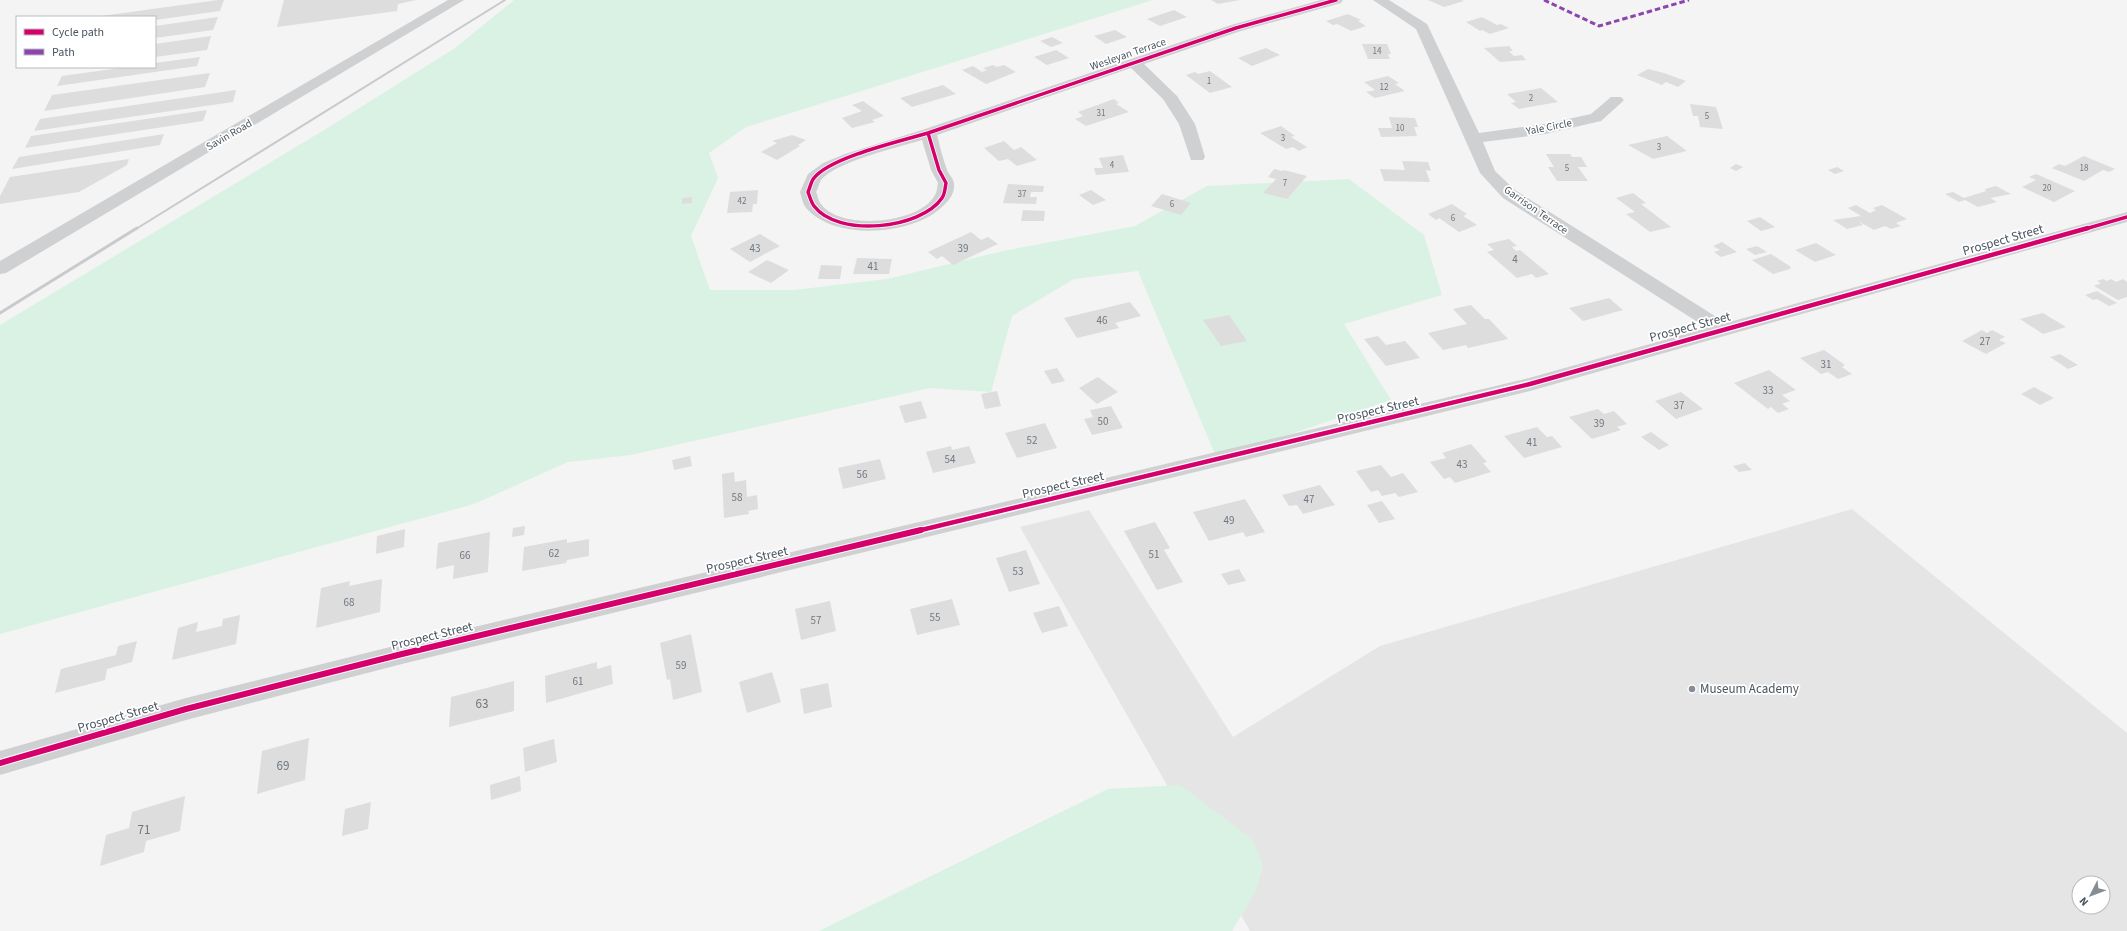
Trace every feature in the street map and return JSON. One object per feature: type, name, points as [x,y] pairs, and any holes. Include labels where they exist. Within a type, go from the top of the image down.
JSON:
[{"type":"street","name":"Savin Road","points":[[0,269],[457,0]]},
{"type":"street","name":"Wesleyan Terrace","points":[[928,134],[939,170],[946,183],[942,197],[928,211],[906,221],[879,226],[852,225],[828,218],[814,206],[808,192],[814,178],[829,166],[851,157],[928,134],[1133,62],[1236,28],[1336,0]]},
{"type":"street","name":"Garrison Terrace","points":[[1380,0],[1422,27],[1474,139],[1488,173],[1509,194],[1724,330]]},
{"type":"street","points":[[1133,62],[1169,96],[1187,124],[1197,157]]},
{"type":"street","name":"Yale Circle","points":[[1474,139],[1545,129],[1596,118],[1616,100]]},
{"type":"street","name":"Prospect Street","points":[[0,763],[186,709],[402,654],[1445,405],[1724,330],[2127,217]]},
{"type":"shaded area","name":"Museum Academy","points":[[1852,509],[2127,733],[2127,931],[1250,931],[1020,527],[1089,510],[1233,737],[1380,646]]},
{"type":"green space","points":[[514,0],[1153,0],[746,127],[709,153],[718,178],[691,236],[710,290],[794,290],[887,279],[1003,251],[1135,226],[1207,186],[1349,179],[1424,235],[1442,295],[1344,324],[1391,400],[1217,459],[1138,271],[1074,279],[1012,316],[991,392],[930,388],[631,455],[568,462],[474,504],[0,634],[0,325],[329,127],[455,48]]},
{"type":"green space","points":[[1180,785],[1252,839],[1263,866],[1256,891],[1232,931],[819,931],[1108,789]]},
{"type":"building","points":[[224,0],[220,11],[156,20],[156,16],[101,16]]},
{"type":"building","points":[[284,0],[416,0],[398,4],[397,11],[277,27]]},
{"type":"building","points":[[1211,0],[1240,0],[1218,4]]},
{"type":"building","points":[[1428,0],[1461,0],[1464,1],[1444,7]]},
{"type":"building","points":[[1174,10],[1187,17],[1160,26],[1147,19]]},
{"type":"building","points":[[1348,14],[1361,20],[1358,21],[1366,26],[1351,31],[1337,24],[1333,25],[1326,21]]},
{"type":"building","points":[[218,17],[213,30],[156,38],[156,26]]},
{"type":"building","points":[[1482,17],[1497,25],[1501,24],[1509,28],[1490,34],[1482,30],[1480,31],[1466,22]]},
{"type":"building","points":[[1115,30],[1127,37],[1106,44],[1094,36]]},
{"type":"building","points":[[211,36],[207,50],[156,57],[156,44]]},
{"type":"building","points":[[1052,37],[1063,43],[1051,47],[1040,41]]},
{"type":"building","points":[[1362,44],[1387,44],[1391,54],[1388,54],[1390,59],[1368,59]]},
{"type":"building","points":[[1509,46],[1513,51],[1509,51],[1514,56],[1522,55],[1526,60],[1500,62],[1484,48]]},
{"type":"building","points":[[1266,48],[1280,55],[1252,66],[1238,58]]},
{"type":"building","points":[[1056,50],[1069,58],[1047,65],[1034,57]]},
{"type":"building","points":[[200,57],[197,66],[57,86],[62,76],[120,68],[156,68],[156,63]]},
{"type":"building","points":[[993,65],[997,67],[1004,65],[1016,72],[986,84],[962,70],[973,66],[982,72],[987,70],[983,68]]},
{"type":"building","points":[[1648,69],[1686,81],[1678,87],[1666,82],[1662,85],[1637,75]]},
{"type":"building","points":[[1210,71],[1232,87],[1210,93],[1186,75],[1195,72],[1198,74]]},
{"type":"building","points":[[210,73],[205,87],[44,111],[52,95]]},
{"type":"building","points":[[1388,76],[1399,83],[1395,84],[1405,91],[1375,98],[1366,92],[1375,90],[1364,82]]},
{"type":"building","points":[[943,85],[956,94],[912,107],[900,98]]},
{"type":"building","points":[[1541,88],[1558,102],[1519,109],[1511,103],[1516,102],[1507,94]]},
{"type":"building","points":[[236,90],[233,102],[34,131],[40,119]]},
{"type":"building","points":[[1114,99],[1119,103],[1116,104],[1129,112],[1086,126],[1075,119],[1083,116],[1078,112]]},
{"type":"building","points":[[863,101],[884,116],[872,120],[875,122],[852,128],[842,118],[862,111],[852,105]]},
{"type":"building","points":[[1690,104],[1716,107],[1723,129],[1700,127],[1698,116],[1693,116]]},
{"type":"building","points":[[207,110],[203,121],[25,148],[31,136]]},
{"type":"building","points":[[1389,117],[1415,118],[1418,127],[1414,127],[1417,136],[1381,137],[1378,128],[1392,128]]},
{"type":"building","points":[[1281,126],[1295,136],[1291,137],[1307,147],[1299,151],[1293,147],[1286,149],[1260,133]]},
{"type":"building","points":[[164,134],[160,145],[12,169],[19,157]]},
{"type":"building","points":[[792,135],[806,140],[798,145],[800,146],[777,160],[761,152],[777,143],[772,141]]},
{"type":"building","points":[[1667,136],[1687,151],[1653,159],[1628,145]]},
{"type":"building","points":[[1004,141],[1014,150],[1021,147],[1037,160],[1017,166],[1008,159],[999,161],[984,148]]},
{"type":"building","points":[[1546,154],[1570,154],[1572,157],[1581,157],[1587,167],[1578,167],[1588,181],[1557,181],[1548,167],[1554,167]]},
{"type":"building","points":[[1123,155],[1129,172],[1096,175],[1094,168],[1103,168],[1099,158]]},
{"type":"building","points":[[2084,156],[2115,169],[2109,172],[2103,170],[2084,181],[2052,168],[2059,164],[2065,166]]},
{"type":"building","points":[[129,159],[127,165],[79,192],[0,204],[0,196],[10,177]]},
{"type":"building","points":[[1402,161],[1428,162],[1431,171],[1426,170],[1430,182],[1384,181],[1380,169],[1405,170]]},
{"type":"building","points":[[1736,164],[1743,167],[1736,171],[1730,168]]},
{"type":"building","points":[[1837,167],[1844,171],[1835,174],[1828,170]]},
{"type":"building","points":[[1274,169],[1307,176],[1287,199],[1263,193],[1276,179],[1268,177]]},
{"type":"building","points":[[2036,174],[2075,191],[2054,202],[2022,187],[2036,180],[2029,177]]},
{"type":"building","points":[[1008,184],[1044,186],[1043,192],[1031,192],[1030,197],[1037,197],[1036,204],[1003,203]]},
{"type":"building","points":[[1996,186],[2011,194],[1990,198],[1997,202],[1978,207],[1965,200],[1959,202],[1945,194],[1953,192],[1964,198]]},
{"type":"building","points":[[758,190],[757,204],[753,204],[752,212],[727,213],[730,192]]},
{"type":"building","points":[[1091,190],[1106,200],[1093,205],[1079,195]]},
{"type":"building","points":[[1633,193],[1646,203],[1641,204],[1671,227],[1650,232],[1626,214],[1635,212],[1616,198]]},
{"type":"building","points":[[1162,194],[1191,203],[1181,215],[1151,206]]},
{"type":"building","points":[[692,197],[692,203],[682,204],[682,198]]},
{"type":"building","points":[[1452,204],[1467,214],[1463,216],[1477,225],[1459,232],[1439,218],[1436,220],[1428,214]]},
{"type":"building","points":[[1856,205],[1870,213],[1876,210],[1873,208],[1882,205],[1907,219],[1896,223],[1901,226],[1891,229],[1885,226],[1874,230],[1858,221],[1863,225],[1847,229],[1833,220],[1861,216],[1848,208]]},
{"type":"building","points":[[1023,210],[1045,211],[1044,221],[1021,221]]},
{"type":"building","points":[[1760,217],[1775,227],[1761,231],[1747,221]]},
{"type":"building","points":[[971,232],[981,240],[988,237],[998,244],[953,265],[942,256],[937,259],[928,252]]},
{"type":"building","points":[[760,234],[780,246],[750,262],[730,249]]},
{"type":"building","points":[[1509,239],[1517,246],[1512,247],[1516,251],[1520,250],[1549,274],[1536,278],[1532,274],[1517,278],[1487,252],[1494,250],[1487,244]]},
{"type":"building","points":[[1722,242],[1737,252],[1721,257],[1714,252],[1720,250],[1713,246]]},
{"type":"building","points":[[1816,243],[1836,255],[1815,262],[1795,250]]},
{"type":"building","points":[[1757,246],[1767,252],[1755,255],[1746,249]]},
{"type":"building","points":[[1771,254],[1791,267],[1790,269],[1773,274],[1752,260]]},
{"type":"building","points":[[857,258],[892,259],[889,274],[853,274]]},
{"type":"building","points":[[767,260],[789,270],[771,283],[748,272]]},
{"type":"building","points":[[821,265],[842,266],[840,279],[818,279]]},
{"type":"building","points":[[2103,279],[2107,281],[2111,279],[2116,282],[2123,279],[2127,282],[2127,297],[2118,300],[2094,286],[2101,283],[2097,281]]},
{"type":"building","points":[[2097,291],[2117,303],[2109,306],[2097,299],[2093,300],[2085,295]]},
{"type":"building","points":[[1609,298],[1623,310],[1583,321],[1569,308]]},
{"type":"building","points":[[1130,302],[1141,316],[1115,323],[1119,328],[1077,338],[1064,318]]},
{"type":"building","points":[[1471,305],[1485,319],[1489,319],[1508,339],[1468,348],[1466,345],[1443,350],[1428,333],[1467,324],[1453,309]]},
{"type":"building","points":[[2043,313],[2066,327],[2043,334],[2020,319]]},
{"type":"building","points":[[1229,315],[1247,341],[1221,346],[1203,320]]},
{"type":"building","points":[[1982,330],[1987,333],[1992,330],[2005,337],[1999,340],[2006,343],[1986,354],[1962,341]]},
{"type":"building","points":[[1378,336],[1386,345],[1405,341],[1420,358],[1386,366],[1364,339]]},
{"type":"building","points":[[1824,350],[1845,365],[1842,367],[1852,374],[1838,379],[1828,372],[1821,374],[1800,358]]},
{"type":"building","points":[[2060,354],[2078,365],[2068,369],[2050,357]]},
{"type":"building","points":[[1057,368],[1065,381],[1052,384],[1044,371]]},
{"type":"building","points":[[1769,370],[1796,390],[1782,395],[1790,401],[1782,404],[1789,409],[1778,413],[1771,407],[1768,409],[1734,383]]},
{"type":"building","points":[[1098,377],[1118,392],[1097,404],[1079,388]]},
{"type":"building","points":[[2034,387],[2054,398],[2040,405],[2021,394]]},
{"type":"building","points":[[997,391],[1001,406],[985,409],[981,394]]},
{"type":"building","points":[[1681,392],[1703,409],[1676,419],[1655,401]]},
{"type":"building","points":[[921,401],[927,418],[905,423],[899,406]]},
{"type":"building","points":[[1111,406],[1123,428],[1092,435],[1084,419],[1093,417],[1090,410]]},
{"type":"building","points":[[1598,409],[1604,414],[1614,411],[1627,424],[1617,427],[1621,430],[1592,439],[1569,417]]},
{"type":"building","points":[[1045,423],[1057,448],[1017,458],[1005,433]]},
{"type":"building","points":[[1537,427],[1547,437],[1552,436],[1562,447],[1524,458],[1504,436]]},
{"type":"building","points":[[1651,432],[1669,445],[1659,450],[1641,437]]},
{"type":"building","points":[[1471,444],[1487,462],[1483,463],[1491,472],[1455,483],[1450,477],[1444,479],[1430,462],[1446,458],[1442,453]]},
{"type":"building","points":[[951,446],[952,450],[969,446],[976,463],[933,473],[926,452]]},
{"type":"building","points":[[690,456],[692,466],[674,470],[672,460]]},
{"type":"building","points":[[880,459],[886,479],[843,489],[838,468]]},
{"type":"building","points":[[1745,463],[1752,470],[1739,472],[1733,466]]},
{"type":"building","points":[[1381,465],[1391,477],[1403,473],[1418,492],[1399,497],[1395,493],[1382,496],[1378,490],[1371,492],[1356,471]]},
{"type":"building","points":[[734,472],[735,482],[746,480],[747,497],[757,495],[758,509],[748,511],[749,514],[724,518],[722,474]]},
{"type":"building","points":[[1320,485],[1335,505],[1303,514],[1297,505],[1289,506],[1282,495]]},
{"type":"building","points":[[1245,499],[1265,532],[1246,537],[1243,532],[1209,541],[1193,512]]},
{"type":"building","points":[[1382,501],[1395,519],[1379,523],[1367,505]]},
{"type":"building","points":[[1155,522],[1170,548],[1164,550],[1183,582],[1157,590],[1124,531]]},
{"type":"building","points":[[525,526],[524,535],[512,537],[513,528]]},
{"type":"building","points":[[405,529],[404,547],[376,554],[377,536]]},
{"type":"building","points":[[490,532],[488,572],[453,579],[454,565],[436,569],[438,543]]},
{"type":"building","points":[[567,539],[567,543],[589,539],[589,556],[567,560],[566,563],[522,571],[524,547]]},
{"type":"building","points":[[1026,550],[1040,584],[1009,592],[996,558]]},
{"type":"building","points":[[1239,569],[1246,581],[1228,585],[1221,574]]},
{"type":"building","points":[[382,579],[380,612],[316,628],[321,588],[350,581],[349,586]]},
{"type":"building","points":[[952,599],[960,625],[917,635],[910,609]]},
{"type":"building","points":[[830,601],[836,631],[801,640],[795,609]]},
{"type":"building","points":[[1059,606],[1068,626],[1042,633],[1033,613]]},
{"type":"building","points":[[240,615],[236,644],[172,660],[178,628],[198,622],[196,632],[222,626],[223,619]]},
{"type":"building","points":[[691,634],[702,692],[673,700],[670,679],[667,680],[660,643]]},
{"type":"building","points":[[137,641],[132,662],[107,669],[105,680],[55,693],[61,669],[116,655],[118,646]]},
{"type":"building","points":[[597,662],[597,669],[611,665],[613,684],[546,703],[545,676]]},
{"type":"building","points":[[772,672],[781,702],[747,713],[739,682]]},
{"type":"building","points":[[514,681],[514,711],[449,727],[451,697]]},
{"type":"building","points":[[828,683],[832,707],[804,714],[800,689]]},
{"type":"building","points":[[309,738],[305,780],[257,794],[262,751]]},
{"type":"building","points":[[554,739],[557,762],[525,772],[523,748]]},
{"type":"building","points":[[520,776],[521,791],[491,800],[490,785]]},
{"type":"building","points":[[185,796],[180,831],[146,841],[144,852],[100,866],[106,835],[129,828],[132,812]]},
{"type":"building","points":[[371,802],[368,829],[342,836],[345,809]]},
{"type":"railway","points":[[136,229],[505,0]]},
{"type":"railway","points":[[0,313],[137,228]]},
{"type":"marked path","points":[[1544,0],[1599,26],[1689,0]]},
{"type":"cycle path","points":[[928,133],[939,170],[946,183],[942,198],[932,209],[917,217],[899,223],[860,225],[841,222],[826,216],[814,207],[808,192],[814,178],[829,166],[851,157],[928,133],[1236,28],[1336,0]]},
{"type":"cycle path","points":[[0,763],[186,709],[402,654],[1530,384],[2127,217]]},
{"type":"place","name":"Museum Academy","points":[[1692,689]]}]
